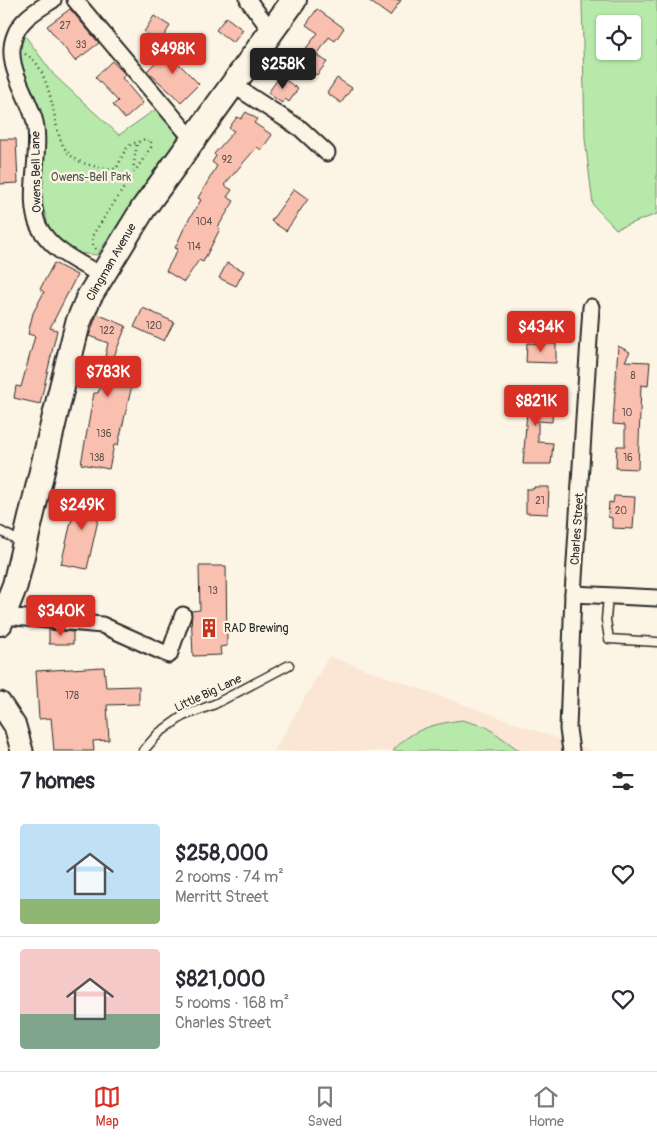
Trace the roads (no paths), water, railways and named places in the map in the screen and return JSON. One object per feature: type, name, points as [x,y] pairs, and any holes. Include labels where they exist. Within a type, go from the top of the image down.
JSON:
[{"type":"main road","name":"Clingman Avenue","points":[[1,621],[15,585],[78,324],[100,264],[143,209],[294,0]]},
{"type":"main road","points":[[0,703],[15,726],[22,751]]},
{"type":"street","name":"Owens Bell Lane","points":[[54,0],[20,24],[14,35],[12,51],[18,78],[35,122],[37,140],[34,183],[38,226],[57,250],[100,264]]},
{"type":"street","points":[[74,0],[193,140]]},
{"type":"street","points":[[248,0],[272,32]]},
{"type":"street","points":[[233,85],[301,129],[327,153]]},
{"type":"street","name":"Charles Street","points":[[571,751],[568,729],[573,594],[591,307]]},
{"type":"street","points":[[573,594],[657,598]]},
{"type":"street","points":[[1,621],[102,625],[169,656],[184,615]]},
{"type":"lane","points":[[0,531],[24,544]]},
{"type":"lane","points":[[608,595],[606,620],[609,639],[657,642]]},
{"type":"lane","name":"Little Big Lane","points":[[143,751],[159,733],[182,716],[215,704],[289,665]]},
{"type":"place","name":"RAD Brewing","points":[[209,628]]},
{"type":"park label","name":"Owens-Bell Park","points":[[91,177]]}]
